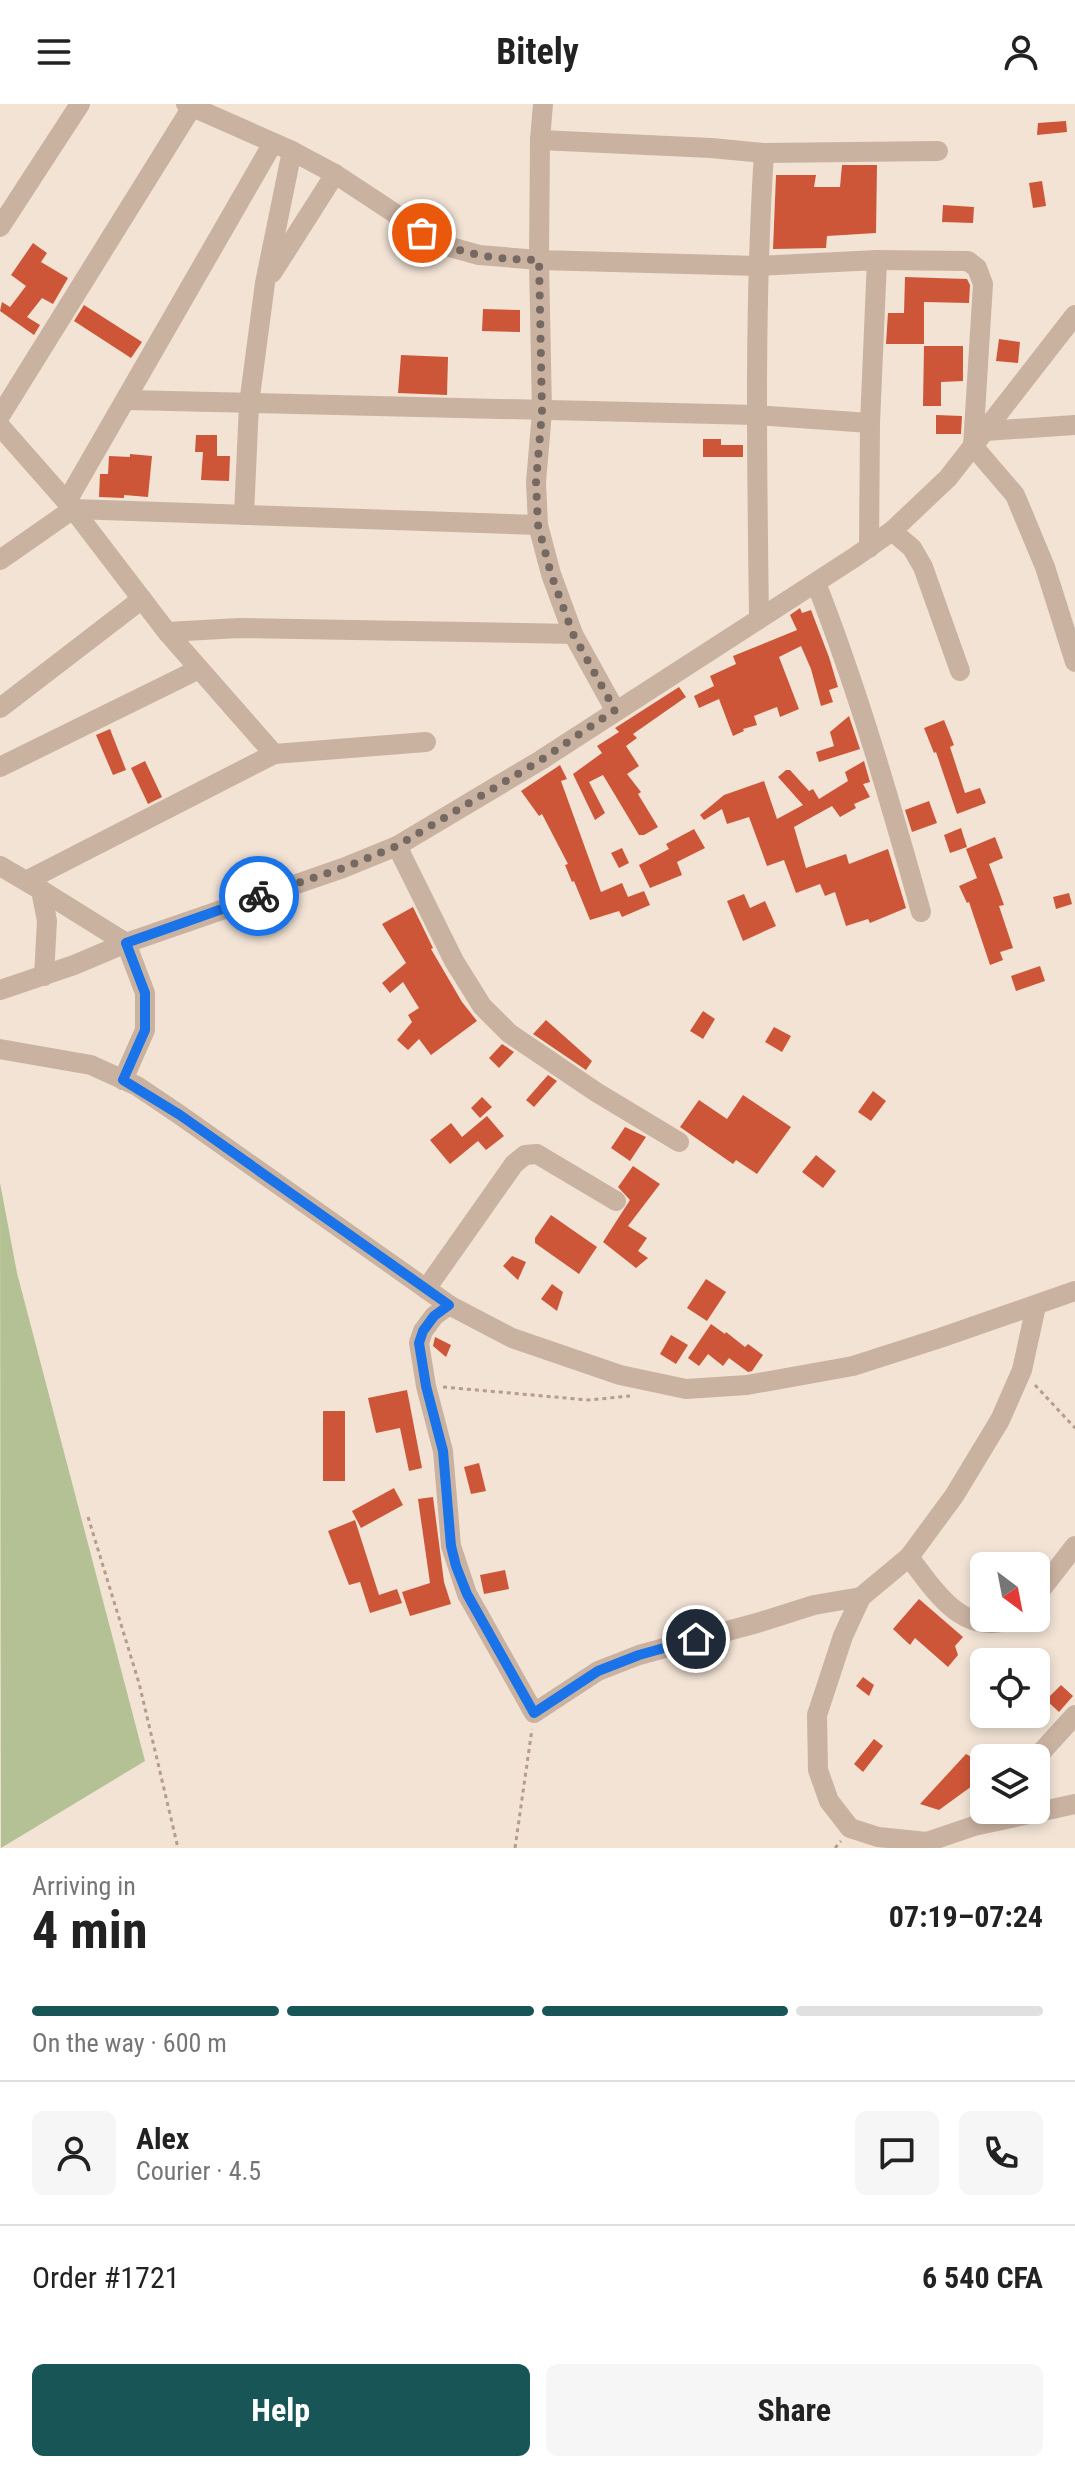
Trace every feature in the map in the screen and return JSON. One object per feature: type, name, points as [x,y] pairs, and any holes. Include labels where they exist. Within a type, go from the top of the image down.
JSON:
[{"type":"street","points":[[0,227],[80,104]]},
{"type":"street","points":[[543,104],[539,260],[542,412],[536,482],[538,525],[551,574],[573,634],[615,710]]},
{"type":"street","points":[[0,416],[189,105],[335,174],[443,245],[479,255],[539,260],[759,266],[877,260],[968,261],[977,268],[983,284],[980,438],[1015,495],[1045,567],[1075,662]]},
{"type":"street","points":[[540,140],[764,153],[938,151]]},
{"type":"street","points":[[244,515],[249,404],[282,147]]},
{"type":"street","points":[[0,560],[70,505],[127,400],[282,147]]},
{"type":"street","points":[[759,619],[756,415],[764,153]]},
{"type":"street","points":[[265,283],[335,174]]},
{"type":"street","points":[[869,548],[870,423],[877,260]]},
{"type":"street","points":[[0,990],[397,846],[541,760],[892,531],[948,478],[1075,315]]},
{"type":"street","points":[[127,400],[756,415],[870,423]]},
{"type":"street","points":[[980,438],[1075,425]]},
{"type":"street","points":[[0,426],[70,505],[167,632],[274,754]]},
{"type":"street","points":[[70,505],[244,515],[538,525]]},
{"type":"street","points":[[892,531],[912,548],[923,567],[960,671]]},
{"type":"street","points":[[816,583],[868,731],[921,912]]},
{"type":"street","points":[[0,708],[142,599]]},
{"type":"street","points":[[167,632],[239,628],[573,634]]},
{"type":"street","points":[[0,767],[199,669]]},
{"type":"street","points":[[33,886],[274,754],[426,742]]},
{"type":"street","points":[[397,846],[454,961],[482,1006],[509,1033],[596,1092],[679,1142]]},
{"type":"street","points":[[0,866],[126,943],[145,993],[145,1030],[123,1080]]},
{"type":"street","points":[[33,886],[47,921],[44,976]]},
{"type":"street","points":[[0,1049],[91,1065],[123,1080],[180,1115],[449,1305],[512,1338],[620,1375],[686,1389],[747,1385],[853,1366],[1075,1291]]},
{"type":"street","points":[[426,1289],[514,1164],[525,1155],[537,1154],[616,1201]]},
{"type":"street","points":[[449,1305],[434,1316],[419,1343],[426,1386],[443,1451],[451,1546],[456,1566],[482,1621],[534,1713],[598,1671],[639,1655],[814,1605],[861,1597]]},
{"type":"street","points":[[1036,1306],[1022,1370],[1000,1420],[954,1496],[909,1557],[861,1597],[843,1636],[817,1715],[818,1770],[829,1801],[850,1828],[878,1837],[927,1842],[974,1826],[1075,1804]]},
{"type":"street","points":[[1050,1578],[1075,1546]]},
{"type":"street","points":[[909,1557],[951,1608],[970,1619]]},
{"type":"street","points":[[1049,1744],[1075,1715]]},
{"type":"path","points":[[1022,1370],[1075,1428]]},
{"type":"path","points":[[426,1386],[588,1400],[630,1396]]},
{"type":"path","points":[[88,1517],[139,1683],[178,1848]]},
{"type":"path","points":[[515,1848],[534,1713]]},
{"type":"green space","points":[[0,1183],[17,1273],[145,1761],[1,1848]]},
{"type":"building","points":[[1066,121],[1067,132],[1037,135],[1038,123]]},
{"type":"building","points":[[842,165],[877,165],[876,233],[827,236],[826,248],[773,249],[776,175],[816,175],[814,187],[840,187]]},
{"type":"building","points":[[1042,181],[1046,206],[1033,208],[1029,183]]},
{"type":"building","points":[[943,205],[974,207],[973,223],[942,222]]},
{"type":"building","points":[[33,243],[47,253],[41,262],[68,278],[53,304],[42,298],[27,317],[40,325],[34,335],[0,311],[2,302],[10,307],[26,286],[11,275]]},
{"type":"building","points":[[905,277],[967,279],[970,285],[969,303],[924,302],[924,344],[886,344],[888,313],[904,313]]},
{"type":"building","points":[[84,305],[142,342],[131,358],[74,321]]},
{"type":"building","points":[[483,309],[520,310],[520,332],[482,331]]},
{"type":"building","points":[[999,339],[1020,342],[1018,363],[996,361]]},
{"type":"building","points":[[924,346],[963,346],[963,381],[941,382],[941,406],[923,406]]},
{"type":"building","points":[[401,355],[448,357],[447,395],[398,393]]},
{"type":"building","points":[[936,415],[962,416],[961,434],[936,434]]},
{"type":"building","points":[[196,435],[217,435],[217,456],[230,456],[229,481],[201,480],[203,452],[195,452]]},
{"type":"building","points":[[703,439],[721,439],[721,445],[743,445],[743,457],[703,457]]},
{"type":"building","points":[[130,454],[152,456],[148,497],[99,497],[100,474],[108,474],[109,456],[130,457]]},
{"type":"building","points":[[800,608],[802,613],[811,610],[829,657],[838,687],[829,690],[833,702],[821,706],[801,646],[779,657],[799,709],[780,717],[777,707],[754,716],[757,725],[733,736],[719,699],[699,708],[694,696],[714,686],[710,676],[736,664],[733,656],[797,630],[790,615]]},
{"type":"building","points":[[679,687],[686,697],[633,734],[637,738],[626,746],[639,766],[627,774],[641,792],[638,794],[658,827],[639,835],[603,775],[589,782],[605,813],[595,820],[573,774],[602,753],[597,746],[619,732],[615,728]]},
{"type":"building","points":[[849,716],[860,749],[819,762],[816,752],[834,746],[830,732]]},
{"type":"building","points":[[944,720],[954,745],[950,747],[965,793],[980,788],[986,803],[957,814],[936,752],[924,728]]},
{"type":"building","points":[[110,729],[126,770],[113,775],[96,735]]},
{"type":"building","points":[[145,761],[162,797],[148,804],[131,768]]},
{"type":"building","points":[[864,761],[870,782],[863,784],[870,797],[854,804],[856,808],[840,817],[832,806],[794,827],[806,868],[846,854],[849,864],[888,849],[906,908],[870,923],[868,919],[846,926],[835,892],[825,896],[820,884],[796,893],[784,860],[767,866],[749,817],[727,824],[722,809],[704,820],[700,815],[724,795],[764,781],[777,819],[803,805],[778,777],[786,770],[790,770],[809,791],[813,789],[819,799],[848,781],[845,772]]},
{"type":"building","points":[[560,765],[567,779],[561,781],[601,892],[622,883],[628,897],[644,891],[650,905],[622,917],[619,911],[590,920],[565,865],[568,864],[542,814],[539,816],[521,791]]},
{"type":"building","points":[[929,801],[937,823],[912,832],[905,810]]},
{"type":"building","points":[[961,828],[967,847],[950,853],[944,835]]},
{"type":"building","points":[[694,829],[705,848],[677,862],[682,875],[650,888],[639,865],[669,849],[666,844]]},
{"type":"building","points":[[995,837],[1003,858],[989,864],[1004,905],[999,906],[1013,948],[1000,952],[1003,960],[990,965],[969,902],[959,886],[977,878],[966,849]]},
{"type":"building","points":[[622,848],[629,863],[619,868],[611,853]]},
{"type":"building","points":[[1069,893],[1072,904],[1056,909],[1053,897]]},
{"type":"building","points":[[744,894],[750,908],[765,901],[776,926],[743,941],[727,901]]},
{"type":"building","points":[[413,907],[431,949],[462,1002],[477,1021],[431,1055],[419,1039],[408,1050],[397,1040],[412,1022],[408,1015],[419,1008],[403,982],[390,993],[382,983],[406,963],[382,924]]},
{"type":"building","points":[[1040,966],[1045,981],[1016,991],[1011,976]]},
{"type":"building","points":[[703,1011],[715,1019],[703,1039],[690,1031]]},
{"type":"building","points":[[546,1020],[592,1061],[586,1070],[533,1034]]},
{"type":"building","points":[[774,1027],[791,1036],[782,1052],[765,1042]]},
{"type":"building","points":[[502,1044],[514,1052],[499,1068],[489,1058]]},
{"type":"building","points":[[548,1075],[557,1081],[534,1107],[526,1100]]},
{"type":"building","points":[[873,1091],[886,1101],[871,1121],[858,1112]]},
{"type":"building","points":[[743,1095],[791,1127],[757,1174],[736,1160],[733,1164],[680,1127],[699,1100],[727,1119]]},
{"type":"building","points":[[482,1097],[492,1107],[480,1118],[471,1108]]},
{"type":"building","points":[[487,1116],[504,1136],[486,1150],[478,1141],[450,1164],[430,1140],[451,1123],[462,1137]]},
{"type":"building","points":[[625,1127],[646,1137],[630,1161],[611,1148]]},
{"type":"building","points":[[816,1155],[836,1171],[823,1188],[802,1172]]},
{"type":"building","points":[[633,1166],[660,1184],[628,1226],[647,1238],[638,1251],[648,1258],[636,1268],[603,1242],[630,1200],[618,1187]]},
{"type":"building","points":[[551,1215],[597,1247],[579,1274],[535,1243],[535,1238]]},
{"type":"building","points":[[512,1256],[526,1262],[518,1280],[503,1266]]},
{"type":"building","points":[[706,1279],[726,1292],[707,1321],[687,1308]]},
{"type":"building","points":[[552,1284],[563,1292],[557,1311],[541,1299]]},
{"type":"building","points":[[711,1324],[763,1355],[752,1371],[748,1372],[729,1358],[723,1366],[708,1354],[699,1366],[688,1358]]},
{"type":"building","points":[[671,1335],[688,1345],[676,1364],[660,1354]]},
{"type":"building","points":[[435,1337],[451,1345],[446,1357],[433,1346]]},
{"type":"building","points":[[407,1390],[422,1468],[409,1471],[400,1428],[376,1433],[368,1398]]},
{"type":"building","points":[[323,1411],[345,1411],[345,1481],[323,1481]]},
{"type":"building","points":[[479,1463],[486,1491],[471,1494],[464,1467]]},
{"type":"building","points":[[394,1488],[403,1505],[361,1528],[352,1511]]},
{"type":"building","points":[[433,1497],[444,1582],[451,1604],[410,1616],[402,1592],[430,1583],[418,1499]]},
{"type":"building","points":[[355,1520],[379,1595],[397,1589],[402,1603],[370,1613],[360,1582],[349,1585],[328,1531]]},
{"type":"building","points":[[505,1570],[509,1589],[484,1594],[480,1575]]},
{"type":"building","points":[[919,1599],[963,1637],[955,1646],[958,1655],[948,1667],[915,1638],[910,1645],[893,1629]]},
{"type":"building","points":[[863,1677],[874,1685],[869,1696],[856,1686]]},
{"type":"building","points":[[1061,1685],[1073,1696],[1059,1712],[1050,1704],[1050,1696]]},
{"type":"building","points":[[874,1739],[883,1746],[863,1772],[854,1764]]},
{"type":"building","points":[[966,1754],[970,1756],[970,1787],[939,1810],[920,1804]]},
{"type":"way so far","points":[[259,896],[397,846],[541,760],[615,710],[573,634],[551,574],[538,525],[536,482],[542,412],[539,260],[502,259],[459,252],[422,233]]},
{"type":"route","points":[[259,896],[126,943],[145,993],[145,1030],[123,1080],[180,1115],[449,1305],[434,1316],[419,1343],[426,1386],[443,1451],[451,1546],[467,1594],[534,1713],[598,1671],[639,1655],[696,1639]]}]
